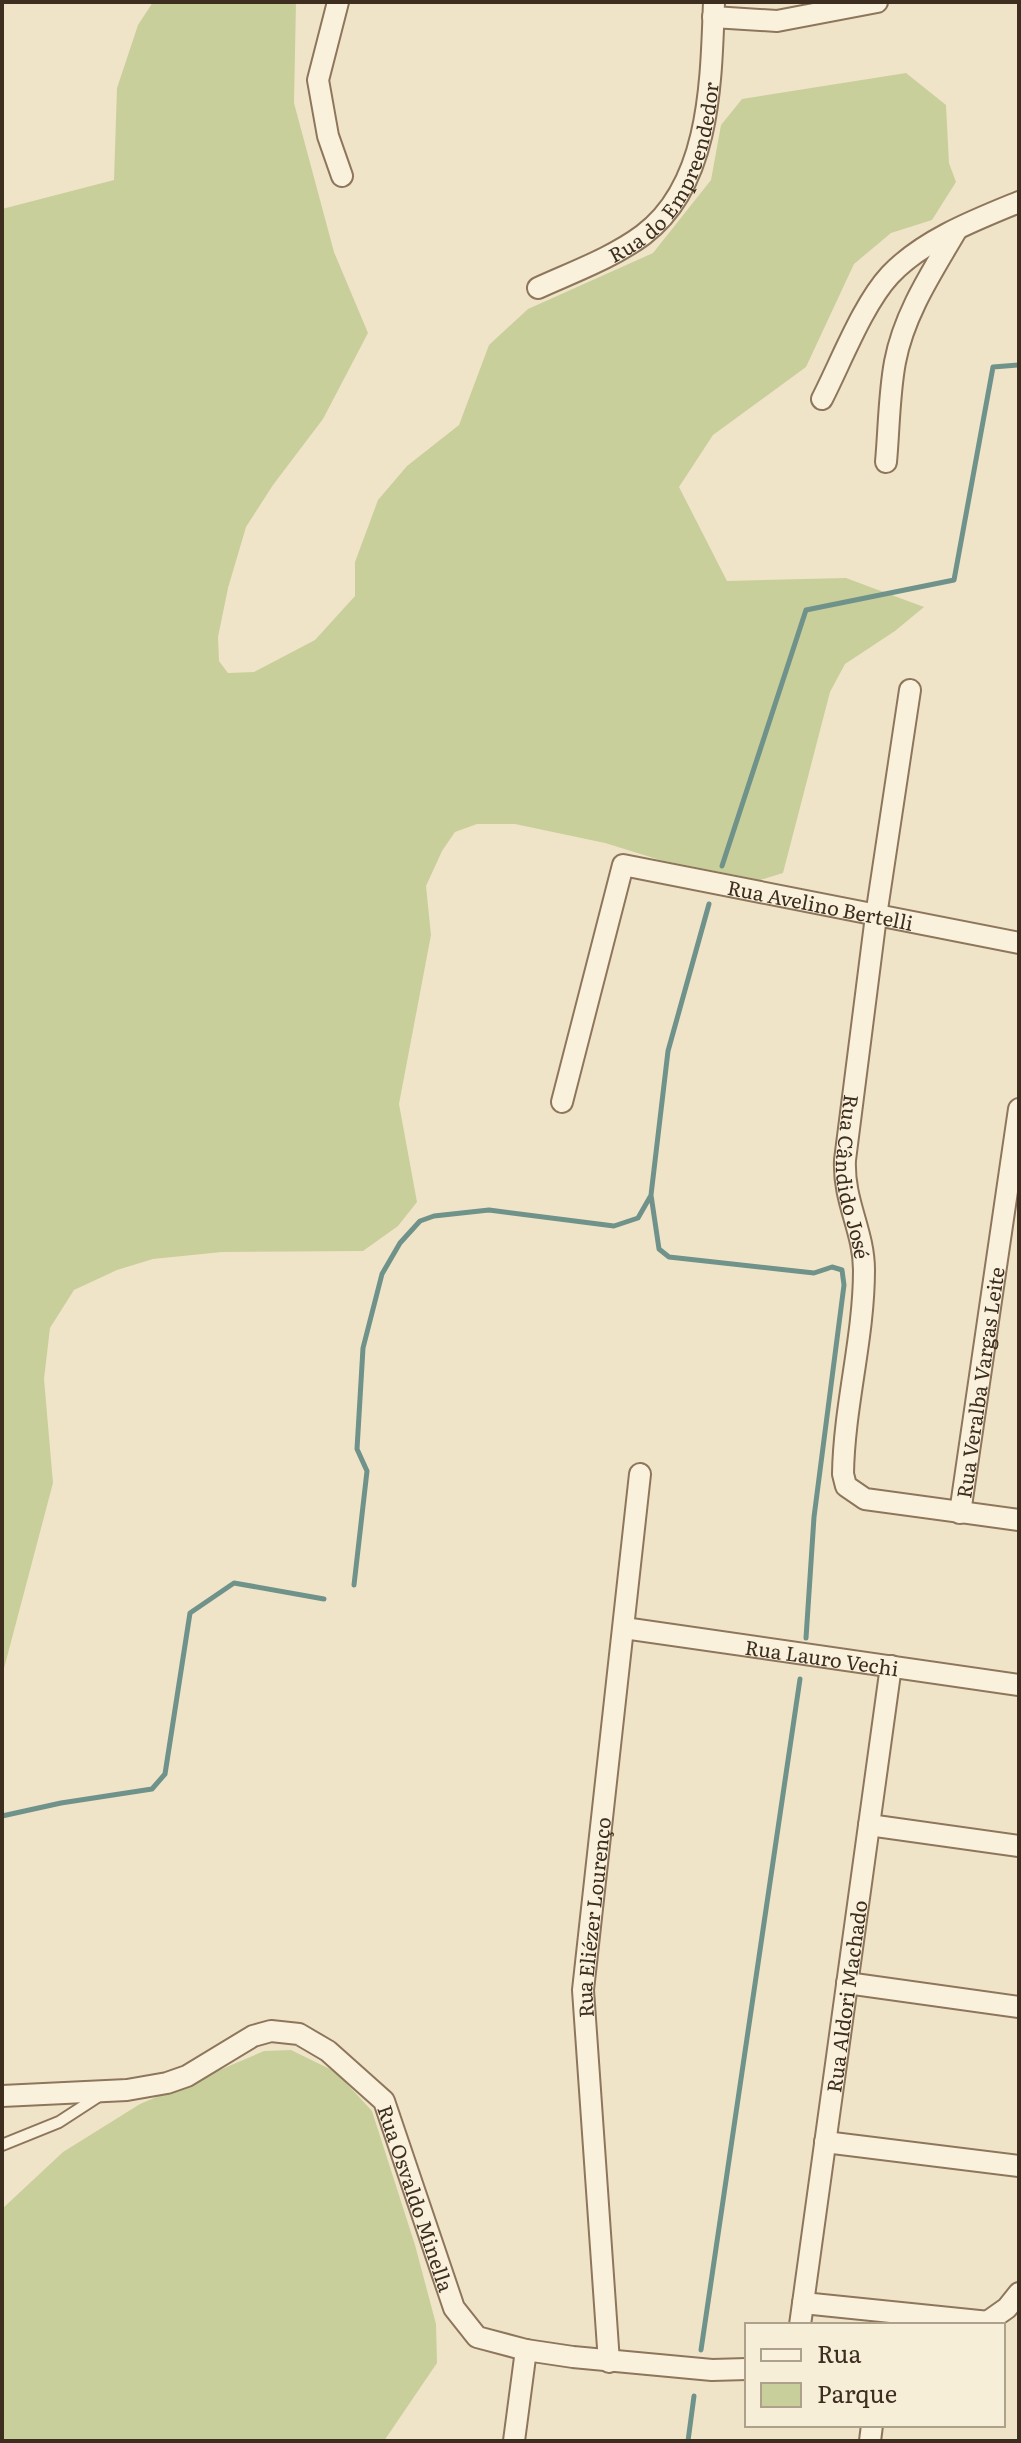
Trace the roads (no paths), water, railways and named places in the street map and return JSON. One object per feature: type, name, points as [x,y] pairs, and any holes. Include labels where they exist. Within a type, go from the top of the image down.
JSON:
[{"type":"street","points":[[338,2],[318,80],[328,136],[342,176]]},
{"type":"street","points":[[713,9],[763,22],[798,10],[877,2]]},
{"type":"street","name":"Rua do Empreendedor","points":[[538,288],[641,237],[660,221],[679,196],[690,175],[701,138],[713,9]]},
{"type":"street","points":[[822,399],[870,303],[890,275],[934,241],[1019,202]]},
{"type":"street","points":[[886,462],[895,362],[904,330],[919,296],[956,231]]},
{"type":"street","name":"Rua Cândido José","points":[[910,690],[876,916],[845,1160],[846,1192],[863,1252],[864,1285],[843,1474],[846,1486],[865,1499],[1019,1520]]},
{"type":"street","name":"Rua Avelino Bertelli","points":[[562,1102],[623,865],[1019,943]]},
{"type":"street","name":"Rua Veralba Vargas Leite","points":[[960,1513],[1019,1109]]},
{"type":"street","name":"Rua Eliézer Lourenço","points":[[609,2362],[583,1990],[640,1474]]},
{"type":"street","name":"Rua Lauro Vechi","points":[[624,1628],[1019,1685]]},
{"type":"street","name":"Rua Aldori Machado","points":[[800,2323],[891,1666]]},
{"type":"street","points":[[869,1825],[1019,1846]]},
{"type":"street","points":[[847,1983],[1019,2007]]},
{"type":"street","name":"Rua Osvaldo Minella","points":[[2,2096],[141,2088],[178,2080],[242,2041],[262,2033],[281,2031],[308,2037],[369,2085],[388,2109],[458,2317],[477,2337],[526,2350],[609,2362],[712,2370],[745,2369]]},
{"type":"street","points":[[825,2142],[1019,2166]]},
{"type":"street","points":[[987,2323],[1007,2308],[1019,2293]]},
{"type":"street","points":[[803,2303],[977,2323]]},
{"type":"street","points":[[514,2441],[526,2350]]},
{"type":"lane","points":[[2,2145],[59,2122],[108,2091]]},
{"type":"waterway","points":[[722,866],[806,610],[954,580],[993,367],[1019,365]]},
{"type":"waterway","points":[[709,904],[668,1051],[651,1195],[659,1249],[669,1257],[814,1273],[832,1267],[842,1270],[844,1285],[814,1517],[806,1638]]},
{"type":"waterway","points":[[354,1585],[367,1471],[357,1449],[363,1348],[382,1274],[400,1243],[420,1221],[434,1216],[489,1210],[614,1226],[638,1218],[650,1197]]},
{"type":"waterway","points":[[2,1816],[152,1789],[165,1774],[190,1613],[234,1583],[324,1599]]},
{"type":"waterway","points":[[701,2350],[800,1679]]},
{"type":"waterway","points":[[688,2441],[694,2396]]}]
